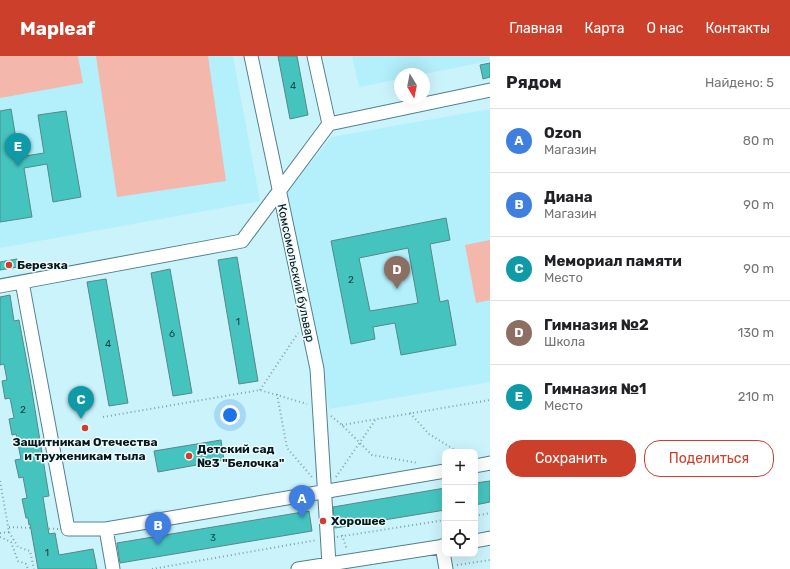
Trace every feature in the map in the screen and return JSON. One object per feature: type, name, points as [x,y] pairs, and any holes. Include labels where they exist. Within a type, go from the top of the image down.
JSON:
[{"type":"street","name":"Комсомольский бульвар","points":[[251,56],[317,369],[325,492],[326,539],[329,564]]},
{"type":"street","points":[[314,56],[329,124]]},
{"type":"street","points":[[0,286],[242,241],[329,124],[490,90]]},
{"type":"street","points":[[22,282],[68,530],[106,529],[442,472]]},
{"type":"street","points":[[478,465],[490,463]]},
{"type":"street","points":[[106,529],[113,569]]},
{"type":"street","points":[[478,540],[490,538]]},
{"type":"street","points":[[298,569],[442,546]]},
{"type":"street","points":[[444,557],[446,568]]},
{"type":"path","points":[[260,390],[306,320]]},
{"type":"path","points":[[103,417],[260,390],[277,394],[320,409],[342,424],[372,455],[422,464]]},
{"type":"path","points":[[277,394],[287,448],[325,492],[376,419]]},
{"type":"path","points":[[342,424],[490,400]]},
{"type":"path","points":[[410,413],[429,434],[453,449]]},
{"type":"path","points":[[0,481],[9,532],[18,547],[30,550],[34,569]]},
{"type":"path","points":[[478,515],[490,513]]},
{"type":"path","points":[[152,569],[442,520]]},
{"type":"path","points":[[9,527],[68,530]]},
{"type":"path","points":[[0,533],[9,532]]},
{"type":"path","points":[[0,537],[11,542],[18,560],[26,564],[28,569]]},
{"type":"path","points":[[446,568],[490,560]]},
{"type":"shaded area","points":[[0,56],[233,56],[260,201],[0,248]]},
{"type":"shaded area","points":[[0,56],[78,56],[83,83],[0,98]]},
{"type":"shaded area","points":[[96,56],[208,56],[226,181],[117,197]]},
{"type":"shaded area","points":[[352,56],[490,56],[490,61],[430,73],[430,68],[394,68],[394,80],[359,87]]},
{"type":"shaded area","points":[[490,109],[490,382],[329,409],[284,196],[331,137]]},
{"type":"shaded area","points":[[490,240],[490,300],[476,303],[465,245]]},
{"type":"building","points":[[278,56],[297,56],[308,115],[290,119]]},
{"type":"building","points":[[490,63],[490,77],[483,79],[480,65]]},
{"type":"building","points":[[11,109],[19,157],[44,153],[38,115],[66,111],[81,197],[53,202],[47,164],[24,168],[32,217],[0,222],[0,111]]},
{"type":"building","points":[[446,218],[450,240],[430,244],[440,302],[448,300],[456,345],[401,355],[395,323],[373,327],[375,339],[351,344],[331,241]],"holes":[[[408,248],[418,303],[370,311],[359,258]]]},
{"type":"building","points":[[237,257],[258,381],[239,384],[218,260]]},
{"type":"building","name":"Березка","points":[[17,259],[18,267],[0,270],[0,262]]},
{"type":"building","points":[[170,269],[192,393],[173,396],[151,273]]},
{"type":"building","points":[[106,279],[128,403],[109,406],[87,282]]},
{"type":"building","points":[[10,295],[14,321],[19,320],[30,379],[49,496],[43,497],[49,534],[55,533],[59,555],[93,549],[97,569],[38,569],[30,524],[29,525],[28,518],[26,518],[22,499],[27,498],[23,477],[19,478],[15,460],[21,459],[16,434],[12,435],[9,419],[14,418],[10,398],[5,399],[2,381],[7,380],[4,364],[0,365],[0,297]]},
{"type":"building","name":"Детский сад №3 \"Белочка\"","points":[[221,440],[224,460],[158,472],[154,451]]},
{"type":"building","points":[[490,481],[490,502],[478,504],[478,483]]},
{"type":"building","points":[[442,489],[442,510],[335,528],[333,507]]},
{"type":"building","points":[[309,511],[312,531],[120,563],[117,543]]},
{"type":"place","name":"Гимназия №1","points":[[18,166]]},
{"type":"place","name":"Березка","points":[[9,265]]},
{"type":"place","name":"Гимназия №2","points":[[397,289]]},
{"type":"place","name":"Мемориал памяти","points":[[81,419]]},
{"type":"place","name":"Защитникам Отечества и труженикам тыла","points":[[85,428]]},
{"type":"place","name":"Детский сад №3 \"Белочка\"","points":[[189,456]]},
{"type":"place","name":"Ozon","points":[[302,518]]},
{"type":"place","name":"Хорошее","points":[[323,521]]},
{"type":"place","name":"Диана","points":[[158,545]]}]
